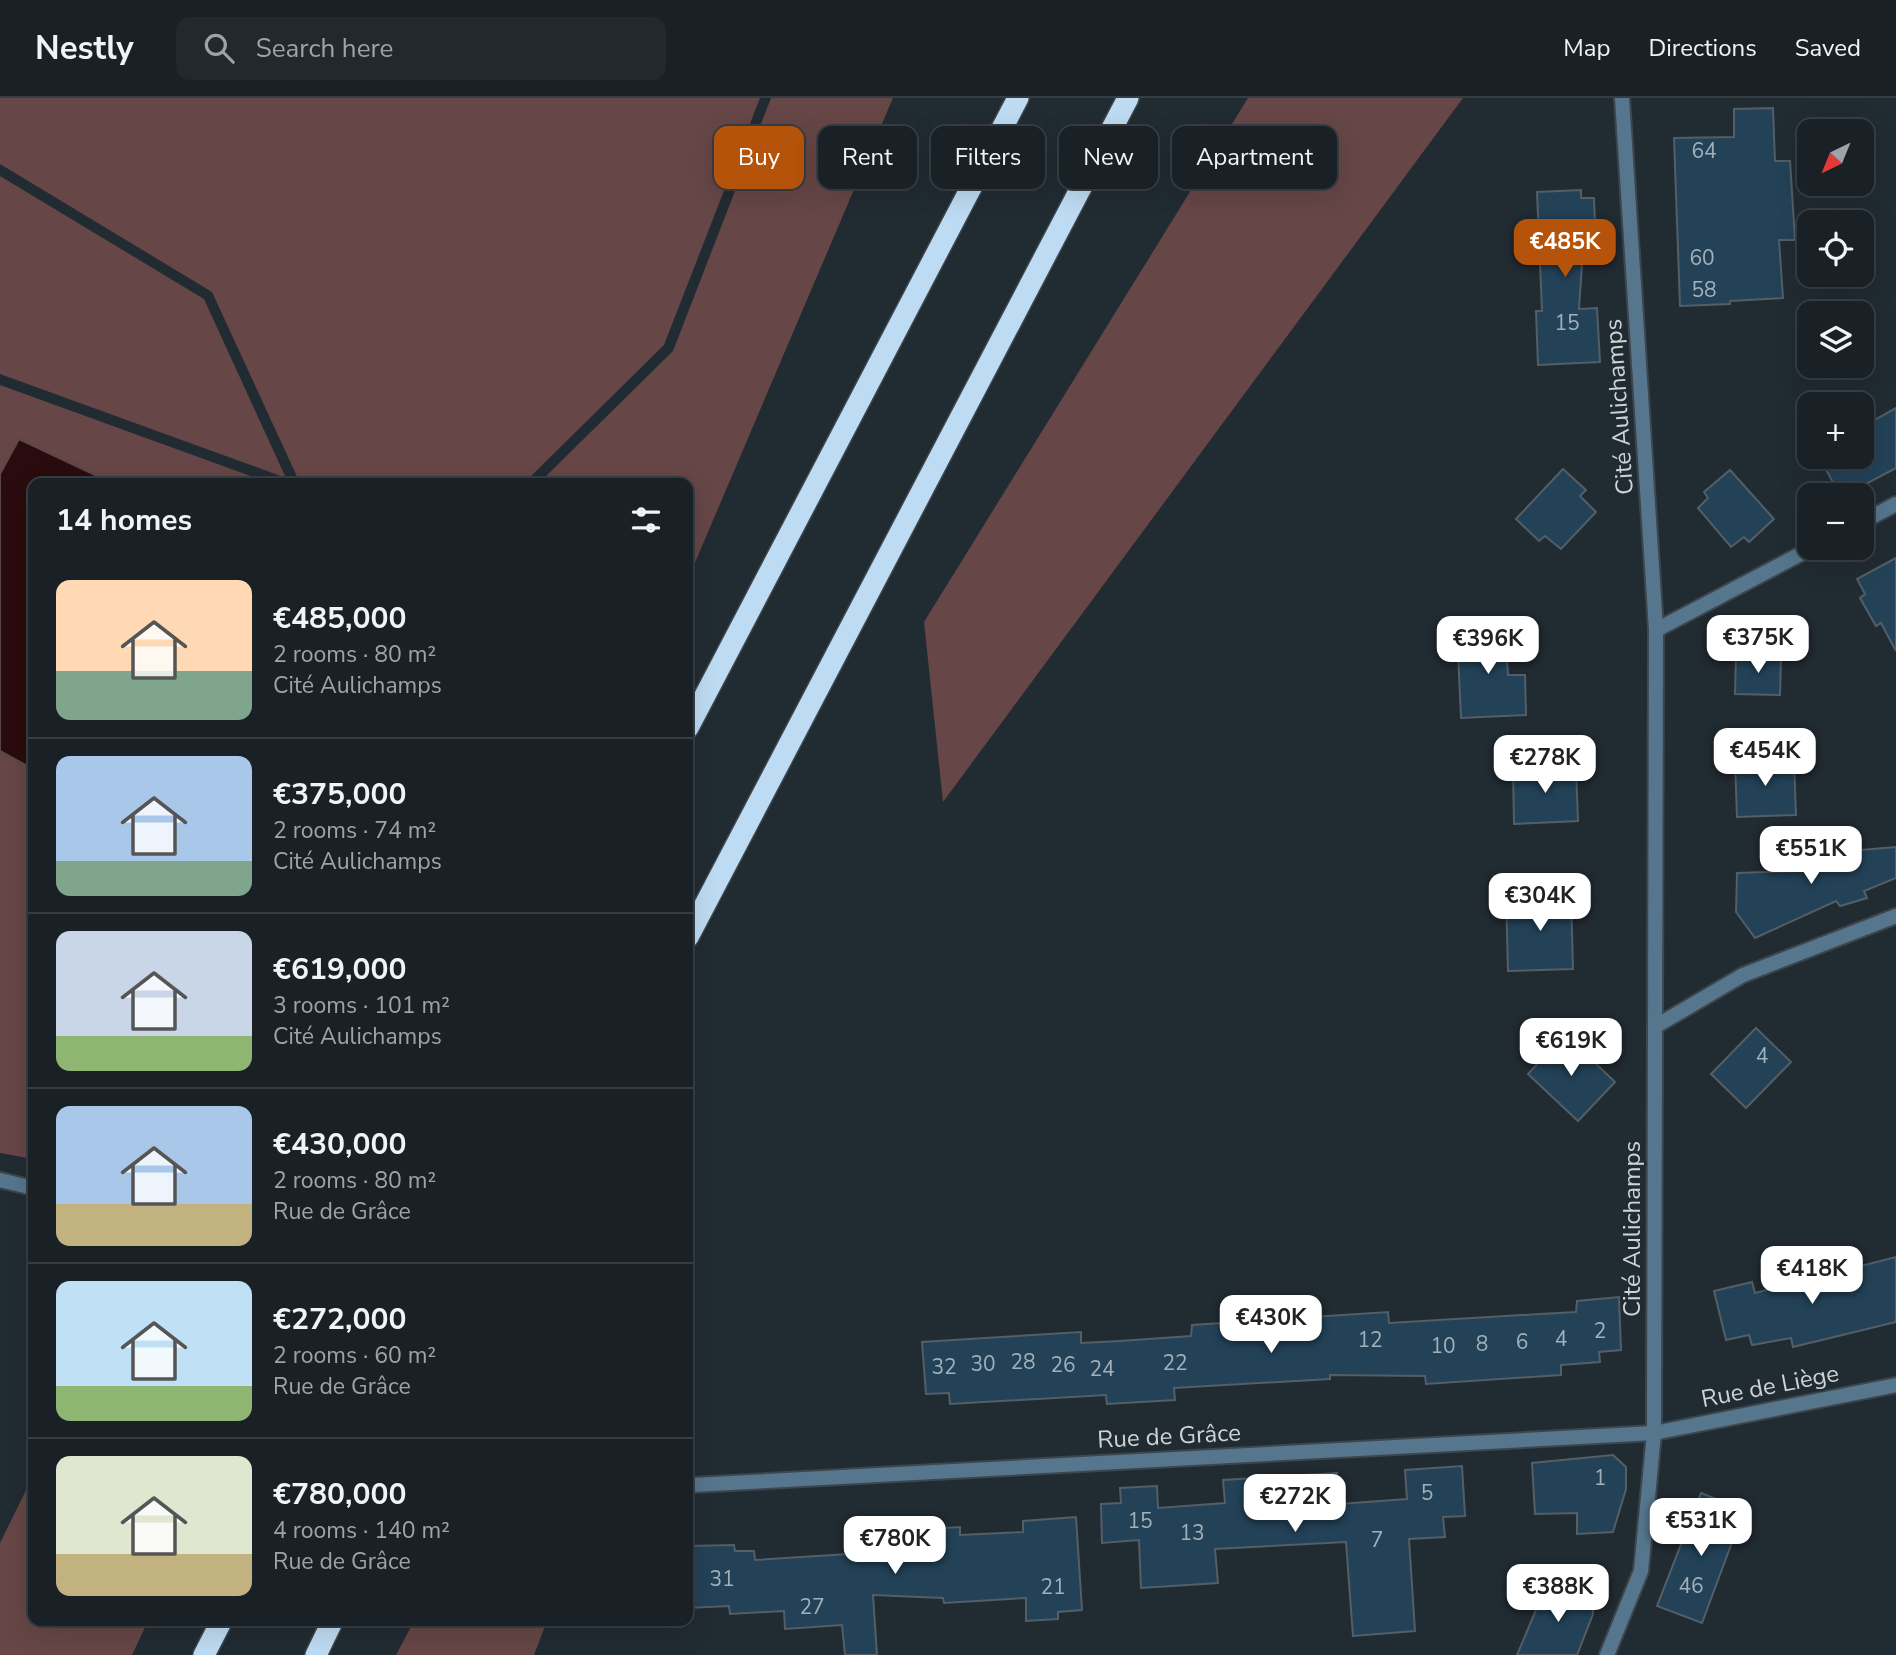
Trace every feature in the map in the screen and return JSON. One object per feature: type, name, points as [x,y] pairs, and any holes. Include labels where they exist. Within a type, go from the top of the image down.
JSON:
[{"type":"highway","points":[[693,718],[1018,98]]},
{"type":"highway","points":[[693,927],[1128,98]]},
{"type":"highway","points":[[204,1655],[219,1626]]},
{"type":"highway","points":[[316,1655],[330,1626]]},
{"type":"street","name":"Cité Aulichamps","points":[[1607,1655],[1641,1571],[1654,1433],[1656,630],[1622,98]]},
{"type":"street","points":[[1874,516],[1896,504]]},
{"type":"street","points":[[1656,630],[1797,556]]},
{"type":"street","points":[[1657,1026],[1743,975],[1896,916]]},
{"type":"street","points":[[0,1180],[28,1187]]},
{"type":"street","name":"Rue de Liège","points":[[1654,1433],[1896,1385]]},
{"type":"street","name":"Rue de Grâce","points":[[693,1483],[1654,1433]]},
{"type":"shaded area","points":[[0,98],[760,98],[749,126],[714,126],[714,189],[725,189],[664,345],[529,478],[298,478],[212,292],[0,164]]},
{"type":"shaded area","points":[[771,98],[893,98],[881,126],[818,126],[818,189],[854,189],[693,567],[693,478],[544,478],[673,351],[736,189],[804,189],[804,126],[760,126]]},
{"type":"shaded area","points":[[1248,98],[1463,98],[943,802],[924,622],[1192,189],[1337,189],[1337,126],[1231,126]]},
{"type":"shaded area","points":[[0,176],[204,299],[286,478],[0,374]]},
{"type":"shaded area","points":[[0,385],[256,478],[101,478],[19,439],[0,474]]},
{"type":"shaded area","points":[[19,439],[101,478],[28,478],[28,766],[0,751],[0,474]]},
{"type":"shaded area","points":[[0,751],[28,766],[28,1158],[0,1153]]},
{"type":"shaded area","points":[[28,1486],[28,1626],[146,1626],[132,1655],[0,1655],[0,1543]]},
{"type":"shaded area","points":[[411,1626],[545,1626],[534,1655],[396,1655]]},
{"type":"building","points":[[1773,108],[1775,161],[1790,161],[1795,240],[1779,240],[1783,298],[1680,306],[1674,138],[1734,137],[1734,109]]},
{"type":"building","points":[[1581,190],[1581,198],[1594,198],[1596,250],[1583,250],[1579,309],[1597,308],[1600,362],[1538,365],[1536,311],[1542,311],[1537,192]]},
{"type":"building","points":[[1896,408],[1896,468],[1868,483],[1833,483],[1826,469],[1874,469],[1874,420]]},
{"type":"building","points":[[1563,469],[1586,490],[1580,496],[1596,512],[1561,549],[1545,536],[1539,541],[1516,519]]},
{"type":"building","points":[[1730,470],[1774,519],[1749,542],[1744,537],[1731,547],[1698,508],[1708,498],[1704,492]]},
{"type":"building","points":[[1896,558],[1896,651],[1881,623],[1876,626],[1860,598],[1865,594],[1857,579]]},
{"type":"building","points":[[1505,629],[1508,675],[1525,675],[1526,715],[1461,718],[1457,631]]},
{"type":"building","points":[[1736,655],[1781,657],[1780,695],[1735,694]]},
{"type":"building","points":[[1794,760],[1796,815],[1737,817],[1735,762]]},
{"type":"building","points":[[1576,767],[1578,821],[1514,824],[1513,769]]},
{"type":"building","points":[[1896,847],[1896,878],[1864,891],[1867,898],[1840,906],[1836,901],[1755,938],[1736,912],[1737,873],[1797,871],[1791,856]]},
{"type":"building","points":[[1571,895],[1573,969],[1508,971],[1506,897]]},
{"type":"building","points":[[1756,1028],[1791,1062],[1746,1108],[1711,1074]]},
{"type":"building","points":[[1565,1034],[1615,1082],[1578,1121],[1528,1074]]},
{"type":"building","points":[[1896,1257],[1896,1322],[1793,1347],[1791,1338],[1752,1345],[1749,1335],[1726,1340],[1714,1291],[1752,1282],[1755,1293]]},
{"type":"building","points":[[1619,1297],[1621,1350],[1599,1352],[1600,1362],[1561,1365],[1561,1375],[1426,1384],[1425,1376],[1330,1375],[1330,1379],[1174,1388],[1175,1400],[1107,1404],[1106,1395],[950,1404],[949,1393],[926,1394],[922,1342],[1081,1332],[1081,1343],[1120,1341],[1191,1336],[1192,1325],[1388,1312],[1389,1323],[1576,1312],[1577,1301]]},
{"type":"building","points":[[1613,1455],[1626,1467],[1626,1489],[1613,1532],[1577,1534],[1577,1513],[1535,1514],[1532,1463]]},
{"type":"building","points":[[1462,1466],[1465,1516],[1443,1517],[1445,1537],[1409,1539],[1415,1631],[1353,1636],[1346,1542],[1215,1549],[1218,1583],[1141,1588],[1139,1540],[1102,1543],[1101,1504],[1121,1503],[1120,1488],[1157,1486],[1158,1508],[1225,1503],[1223,1480],[1337,1473],[1339,1504],[1407,1499],[1405,1470]]},
{"type":"building","points":[[1701,1493],[1744,1510],[1702,1623],[1657,1606]]},
{"type":"building","points":[[1076,1517],[1082,1610],[1058,1612],[1058,1619],[1026,1621],[1026,1598],[944,1603],[943,1598],[873,1595],[877,1655],[845,1655],[842,1625],[785,1629],[784,1611],[730,1614],[729,1606],[693,1608],[693,1546],[734,1545],[735,1551],[754,1551],[755,1560],[848,1554],[847,1534],[960,1527],[960,1535],[1023,1532],[1023,1521]]},
{"type":"building","points":[[1547,1584],[1593,1602],[1593,1614],[1577,1655],[1517,1655]]}]
